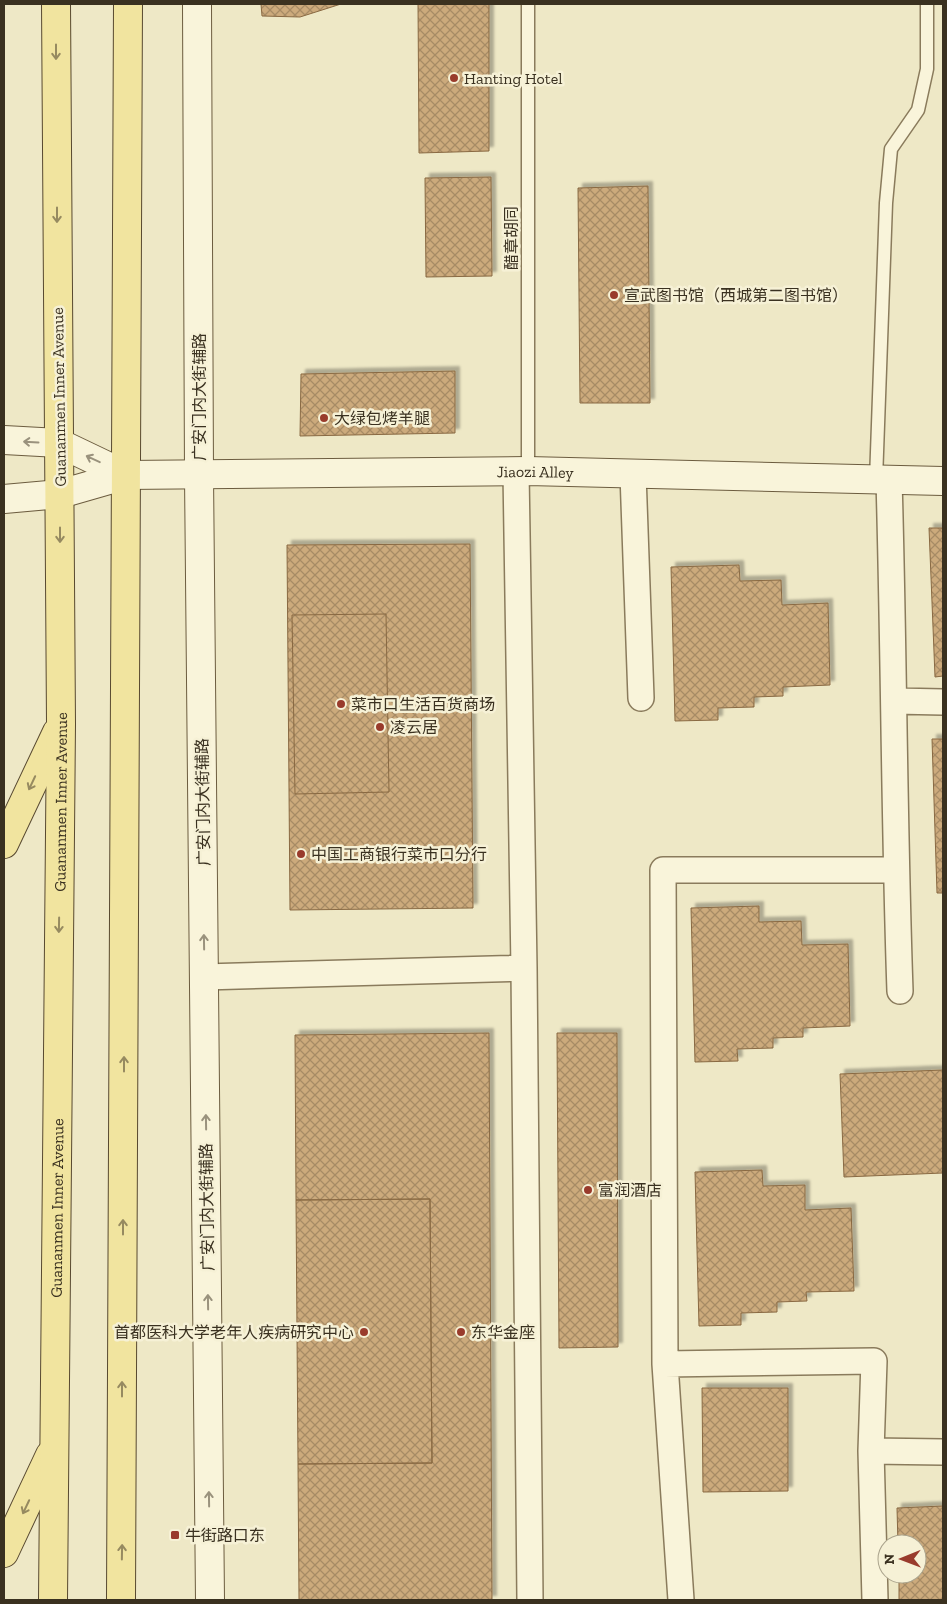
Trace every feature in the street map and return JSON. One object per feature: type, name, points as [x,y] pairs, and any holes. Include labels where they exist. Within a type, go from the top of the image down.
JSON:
[{"type":"main road","name":"Guananmen Inner Avenue","points":[[53,1600],[61,724],[56,4]]},
{"type":"main road","points":[[121,1600],[128,4]]},
{"type":"main road","points":[[4,844],[61,724]]},
{"type":"main road","points":[[4,1553],[54,1447]]},
{"type":"street","name":"广安门内大街辅路","points":[[198,4],[199,475],[210,1600]]},
{"type":"street","points":[[4,440],[59,443],[126,474]]},
{"type":"street","points":[[522,472],[524,968],[530,1600]]},
{"type":"street","name":"Jiaozi Alley","points":[[126,474],[522,472],[943,481]]},
{"type":"street","points":[[4,499],[60,494],[126,474]]},
{"type":"street","points":[[632,474],[641,698]]},
{"type":"street","points":[[883,480],[895,701],[895,870],[900,991]]},
{"type":"street","points":[[895,701],[943,702]]},
{"type":"street","points":[[681,1600],[665,1364],[663,870],[895,870]]},
{"type":"street","points":[[204,977],[524,968]]},
{"type":"street","points":[[665,1364],[874,1361],[871,1451],[875,1600]]},
{"type":"street","points":[[871,1451],[943,1452]]},
{"type":"lane","name":"醋章胡同","points":[[522,472],[528,4]]},
{"type":"lane","points":[[883,480],[886,203],[891,149],[918,110],[927,69],[927,4]]},
{"type":"building","points":[[261,4],[341,4],[300,17],[262,16]]},
{"type":"building","name":"Hanting Hotel","points":[[418,4],[489,4],[489,151],[419,153]]},
{"type":"building","points":[[491,177],[492,276],[426,277],[425,178]]},
{"type":"building","name":"宣武图书馆（西城第二图书馆）","points":[[648,186],[650,403],[580,403],[578,188]]},
{"type":"building","points":[[455,371],[455,433],[300,436],[301,374]]},
{"type":"building","points":[[929,528],[943,528],[943,676],[935,677]]},
{"type":"building","name":"凌云居","points":[[470,544],[473,908],[290,910],[287,545]]},
{"type":"building","points":[[739,565],[740,581],[781,580],[782,605],[828,603],[830,685],[783,687],[783,696],[754,697],[754,707],[718,708],[718,720],[675,721],[671,567]]},
{"type":"building","name":"菜市口生活百货商场","points":[[386,614],[389,792],[295,794],[292,615]]},
{"type":"building","points":[[932,739],[943,739],[943,893],[937,893]]},
{"type":"building","points":[[759,906],[759,922],[801,921],[802,945],[848,944],[850,1026],[803,1028],[803,1037],[773,1038],[773,1048],[737,1049],[738,1061],[695,1062],[691,908]]},
{"type":"building","name":"东华金座","points":[[489,1033],[492,1600],[299,1600],[298,1464],[432,1463],[430,1199],[296,1200],[295,1035]]},
{"type":"building","name":"富润酒店","points":[[557,1033],[617,1033],[618,1347],[559,1348]]},
{"type":"building","points":[[943,1070],[943,1173],[844,1177],[840,1074]]},
{"type":"building","points":[[762,1170],[763,1186],[805,1185],[805,1210],[851,1208],[854,1291],[806,1292],[807,1301],[777,1302],[777,1312],[741,1313],[741,1325],[699,1326],[695,1172]]},
{"type":"building","name":"首都医科大学老年人疾病研究中心","points":[[430,1199],[432,1463],[298,1464],[296,1200]]},
{"type":"building","points":[[702,1388],[788,1388],[788,1491],[703,1492]]},
{"type":"building","points":[[943,1506],[943,1600],[899,1600],[899,1584],[927,1584],[927,1534],[898,1534],[897,1508]]},
{"type":"place","name":"Hanting Hotel","points":[[454,78]]},
{"type":"place","name":"宣武图书馆（西城第二图书馆）","points":[[614,295]]},
{"type":"place","name":"大绿包烤羊腿","points":[[324,418]]},
{"type":"place","name":"菜市口生活百货商场","points":[[341,704]]},
{"type":"place","name":"凌云居","points":[[380,727]]},
{"type":"place","name":"中国工商银行菜市口分行","points":[[301,854]]},
{"type":"place","name":"富润酒店","points":[[588,1190]]},
{"type":"place","name":"首都医科大学老年人疾病研究中心","points":[[364,1332]]},
{"type":"place","name":"东华金座","points":[[461,1332]]},
{"type":"place","name":"牛街路口东","points":[[175,1535]]}]
